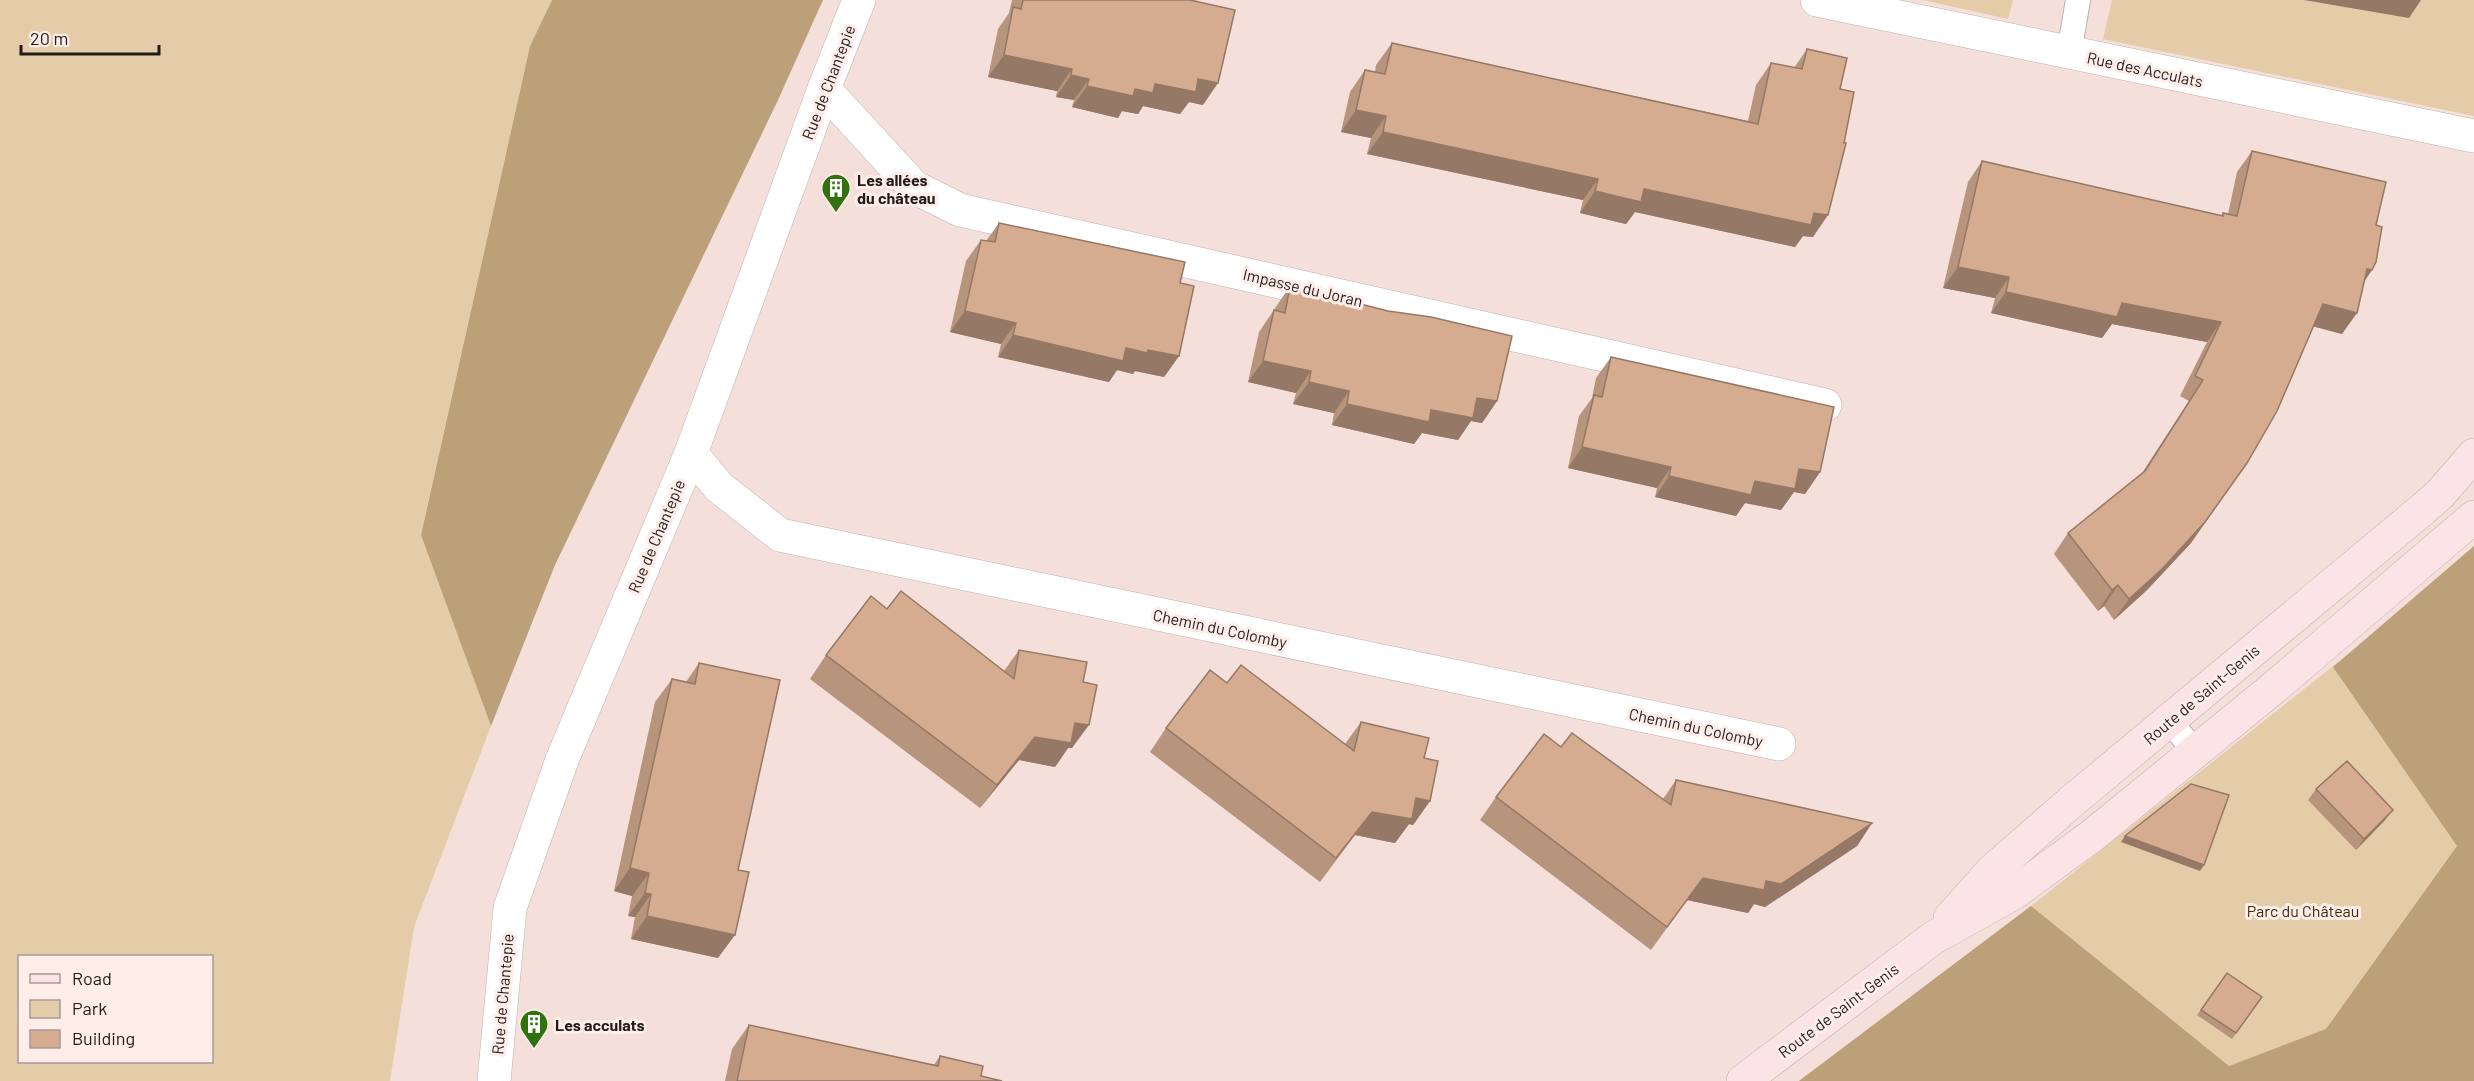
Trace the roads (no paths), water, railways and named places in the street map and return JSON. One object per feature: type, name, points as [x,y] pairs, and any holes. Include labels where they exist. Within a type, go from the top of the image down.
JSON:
[{"type":"main road","name":"Route de Saint-Genis","points":[[1933,938],[1992,871],[2169,720],[2432,502],[2474,455]]},
{"type":"main road","name":"Route de Saint-Genis","points":[[1743,1081],[1933,938],[2014,893],[2093,835],[2271,690],[2474,517]]},
{"type":"street","name":"Rue de Chantepie","points":[[494,1081],[510,908],[562,760],[691,453],[824,89],[859,0]]},
{"type":"street","name":"Rue des Acculats","points":[[1817,0],[2474,136]]},
{"type":"street","name":"Impasse du Joran","points":[[824,89],[914,187],[960,210],[1825,405]]},
{"type":"street","name":"Chemin du Colomby","points":[[691,453],[719,487],[780,535],[1779,744]]},
{"type":"lane","points":[[2068,53],[2078,0]]},
{"type":"lane","points":[[2169,720],[2195,752]]},
{"type":"place","name":"Les allées du château","points":[[836,214]]},
{"type":"place","name":"Les acculats","points":[[534,1050]]},
{"type":"park label","name":"Parc du Château","points":[[2303,910]]}]
